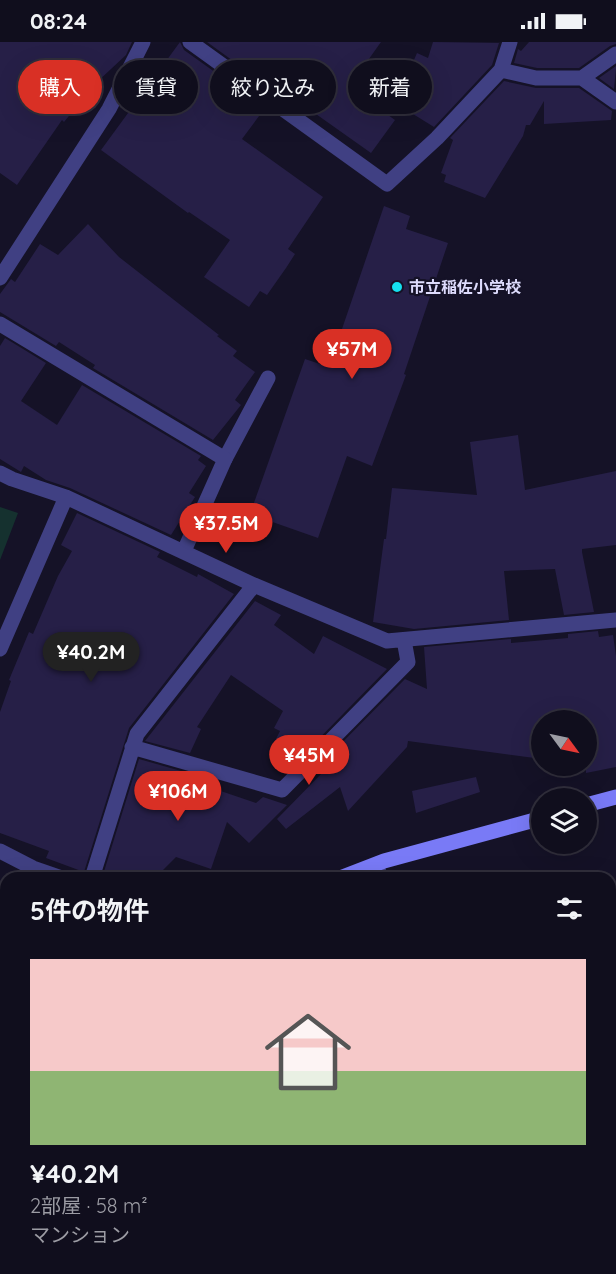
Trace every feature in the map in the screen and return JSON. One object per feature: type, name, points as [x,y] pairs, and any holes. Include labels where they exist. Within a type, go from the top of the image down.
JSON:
[{"type":"street","points":[[0,278],[109,109],[142,42]]},
{"type":"street","points":[[190,42],[387,184],[437,138],[501,70],[508,43]]},
{"type":"street","points":[[501,70],[536,78],[582,78],[616,54]]},
{"type":"street","points":[[582,78],[616,102]]},
{"type":"street","points":[[0,324],[225,459]]},
{"type":"street","points":[[184,551],[225,459],[268,378]]},
{"type":"street","points":[[0,473],[66,497],[254,585],[387,641],[616,620]]},
{"type":"street","points":[[0,649],[66,497]]},
{"type":"street","points":[[94,872],[137,734],[254,585]]},
{"type":"street","points":[[132,747],[282,790],[408,662],[404,640]]},
{"type":"street","points":[[597,802],[616,797]]},
{"type":"street","points":[[378,871],[531,822]]},
{"type":"street","points":[[0,851],[45,872]]},
{"type":"green space","points":[[0,507],[18,513],[0,560]]},
{"type":"building","points":[[0,42],[132,42],[126,55],[121,60],[114,60],[114,66],[102,77],[102,60],[18,60],[18,114],[71,114],[64,122],[62,120],[17,185],[0,173]]},
{"type":"building","points":[[180,42],[184,50],[198,60],[167,60]]},
{"type":"building","points":[[207,42],[381,42],[368,60],[348,60],[348,114],[387,114],[395,120],[371,153],[316,114],[336,114],[336,60],[232,60]]},
{"type":"building","points":[[433,42],[499,43],[492,65],[434,127],[413,114],[432,114],[432,60],[414,60],[417,53],[428,58]]},
{"type":"building","points":[[529,42],[616,42],[616,44],[579,68],[537,68],[514,63],[518,49],[521,51]]},
{"type":"building","points":[[198,60],[210,69],[210,114],[261,114],[242,139],[323,197],[288,249],[295,254],[286,268],[267,295],[260,291],[249,307],[204,277],[230,240],[188,213],[101,150],[127,114],[198,114]]},
{"type":"building","points":[[616,66],[616,69],[614,89],[599,78]]},
{"type":"building","points":[[504,81],[536,88],[579,88],[612,111],[611,120],[544,124],[544,101],[530,125],[526,125],[523,136],[485,198],[444,182],[446,175],[441,173],[453,140],[450,138]]},
{"type":"building","points":[[384,206],[410,216],[406,229],[448,243],[404,374],[406,375],[372,466],[347,456],[318,538],[250,514],[305,359],[329,367]]},
{"type":"building","points":[[88,224],[119,257],[219,335],[217,336],[237,351],[233,356],[255,372],[235,400],[241,405],[213,440],[93,368],[95,365],[59,342],[56,346],[0,312],[0,294],[11,279],[15,282],[40,244],[58,255]]},
{"type":"building","points":[[5,338],[46,363],[21,401],[57,425],[82,385],[201,456],[198,460],[206,466],[189,493],[195,497],[171,535],[70,488],[46,480],[24,466],[21,472],[0,459],[0,346]]},
{"type":"building","points":[[518,435],[525,490],[616,471],[616,545],[582,549],[594,612],[564,615],[555,569],[504,571],[509,620],[414,629],[373,622],[392,488],[477,495],[470,442]]},
{"type":"building","points":[[77,513],[160,552],[157,557],[197,577],[198,574],[234,594],[129,728],[84,872],[46,858],[49,851],[0,833],[0,712],[11,681],[9,680],[29,632],[33,634],[58,576],[72,551],[61,545]]},
{"type":"building","points":[[255,601],[281,615],[274,625],[314,654],[323,636],[387,669],[300,758],[274,743],[280,731],[274,728],[283,711],[231,675],[197,727],[201,729],[190,753],[145,741]]},
{"type":"building","points":[[598,631],[599,637],[613,635],[616,656],[616,767],[597,771],[597,710],[531,710],[531,758],[408,741],[407,747],[348,811],[340,787],[286,829],[277,819],[324,771],[318,767],[405,679],[427,689],[424,647],[511,639],[511,643],[568,638],[568,634]]},
{"type":"building","points":[[139,759],[181,771],[180,774],[207,783],[206,786],[256,803],[263,797],[287,805],[249,843],[227,822],[211,869],[176,857],[161,872],[104,872]]},
{"type":"building","points":[[476,777],[480,792],[416,813],[412,791]]},
{"type":"place","name":"市立稲佐小学校","points":[[397,287]]}]
